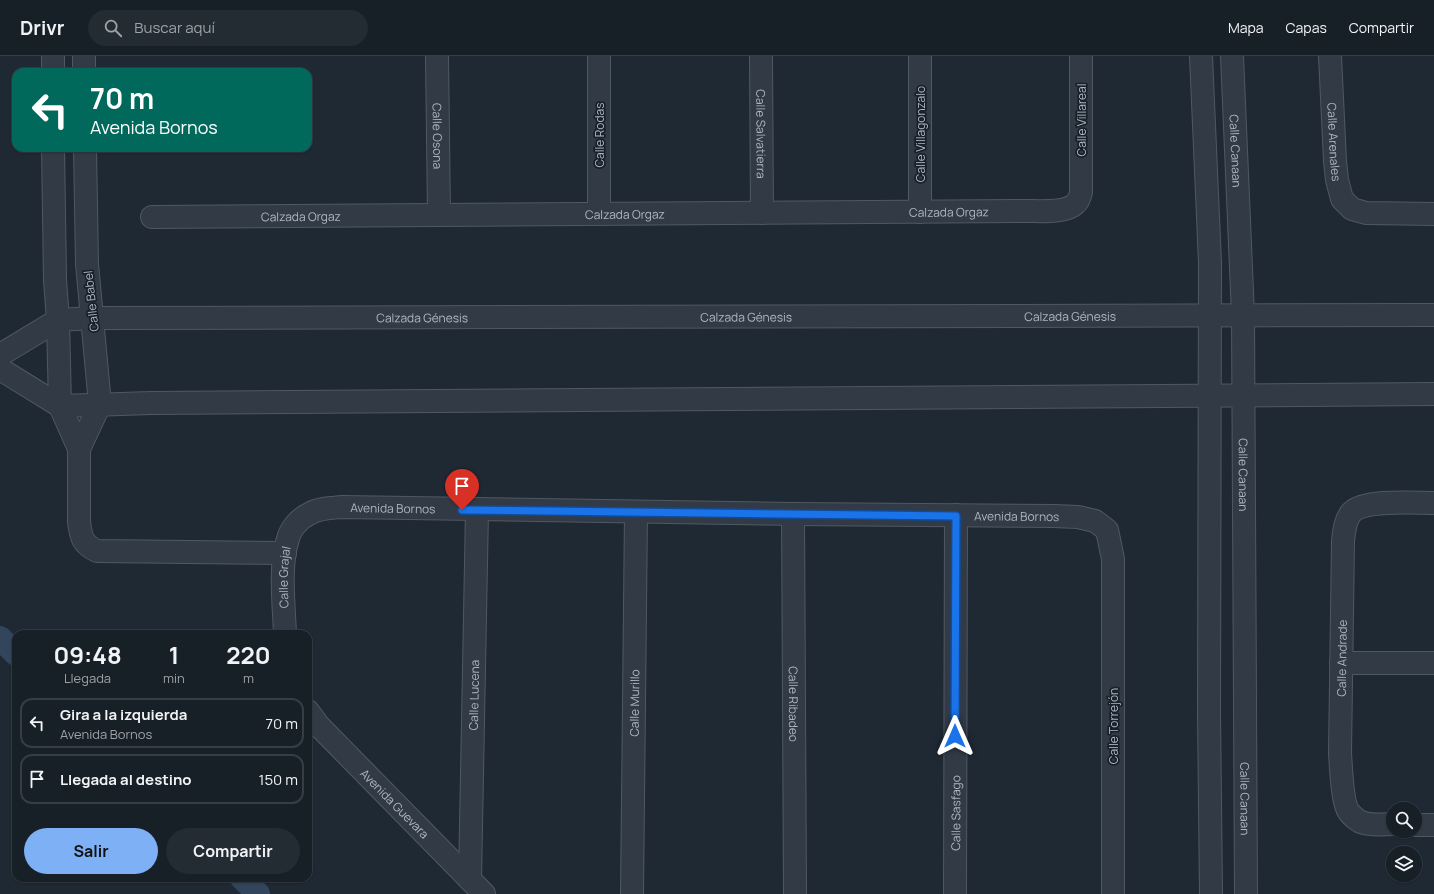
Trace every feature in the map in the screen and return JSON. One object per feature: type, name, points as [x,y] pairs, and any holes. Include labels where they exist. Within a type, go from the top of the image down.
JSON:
[{"type":"street","points":[[53,56],[53,68]]},
{"type":"street","points":[[84,56],[84,68]]},
{"type":"street","name":"Calle Osona","points":[[437,56],[439,215]]},
{"type":"street","name":"Calle Rodas","points":[[599,56],[599,214]]},
{"type":"street","name":"Calle Salvatierra","points":[[761,56],[762,213]]},
{"type":"street","name":"Calle Villagonzalo","points":[[920,56],[920,212]]},
{"type":"street","name":"Calle Villareal","points":[[1081,56],[1081,184]]},
{"type":"street","points":[[1201,56],[1210,263],[1209,714],[1211,894]]},
{"type":"street","name":"Calle Canaan","points":[[1232,56],[1243,315],[1246,894]]},
{"type":"street","name":"Calle Arenales","points":[[1330,56],[1334,161],[1342,198],[1352,209],[1366,213],[1434,214]]},
{"type":"street","points":[[53,152],[55,280],[58,320],[60,406],[79,449],[79,522],[80,534],[84,542],[89,547],[97,551],[285,553]]},
{"type":"street","name":"Calle Babel","points":[[85,152],[87,264],[100,404]]},
{"type":"street","name":"Calzada Orgaz","points":[[152,217],[1027,211],[1068,208],[1075,204],[1079,199],[1081,184]]},
{"type":"street","name":"Calzada Génesis","points":[[58,320],[92,318],[1434,315]]},
{"type":"street","points":[[0,355],[58,320]]},
{"type":"street","points":[[0,369],[60,406],[100,404],[1434,394]]},
{"type":"street","points":[[79,449],[100,404]]},
{"type":"street","name":"Calle Andrade","points":[[1383,824],[1361,822],[1349,812],[1342,780],[1340,753],[1341,664],[1343,541],[1345,525],[1352,512],[1366,505],[1383,503],[1434,503]]},
{"type":"street","name":"Avenida Bornos","points":[[297,523],[309,514],[322,509],[342,507],[793,514],[1070,516],[1095,521],[1108,530],[1113,559]]},
{"type":"street","name":"Calle Lucena","points":[[477,510],[477,887]]},
{"type":"street","name":"Calle Murillo","points":[[632,894],[636,512]]},
{"type":"street","name":"Calle Ribadeo","points":[[793,514],[795,894]]},
{"type":"street","name":"Calle Sasfago","points":[[955,894],[956,516]]},
{"type":"street","name":"Calle Grajal","points":[[285,630],[283,588],[285,553],[288,538],[297,523]]},
{"type":"street","name":"Calle Torrejón","points":[[1113,559],[1113,894]]},
{"type":"street","points":[[1341,664],[1434,662]]},
{"type":"street","name":"Avenida Guevara","points":[[312,716],[477,887]]},
{"type":"street","points":[[1422,824],[1434,825]]},
{"type":"waterway","points":[[0,638],[12,650]]},
{"type":"waterway","points":[[246,882],[258,894]]},
{"type":"route","points":[[462,510],[956,516],[955,736]]}]
